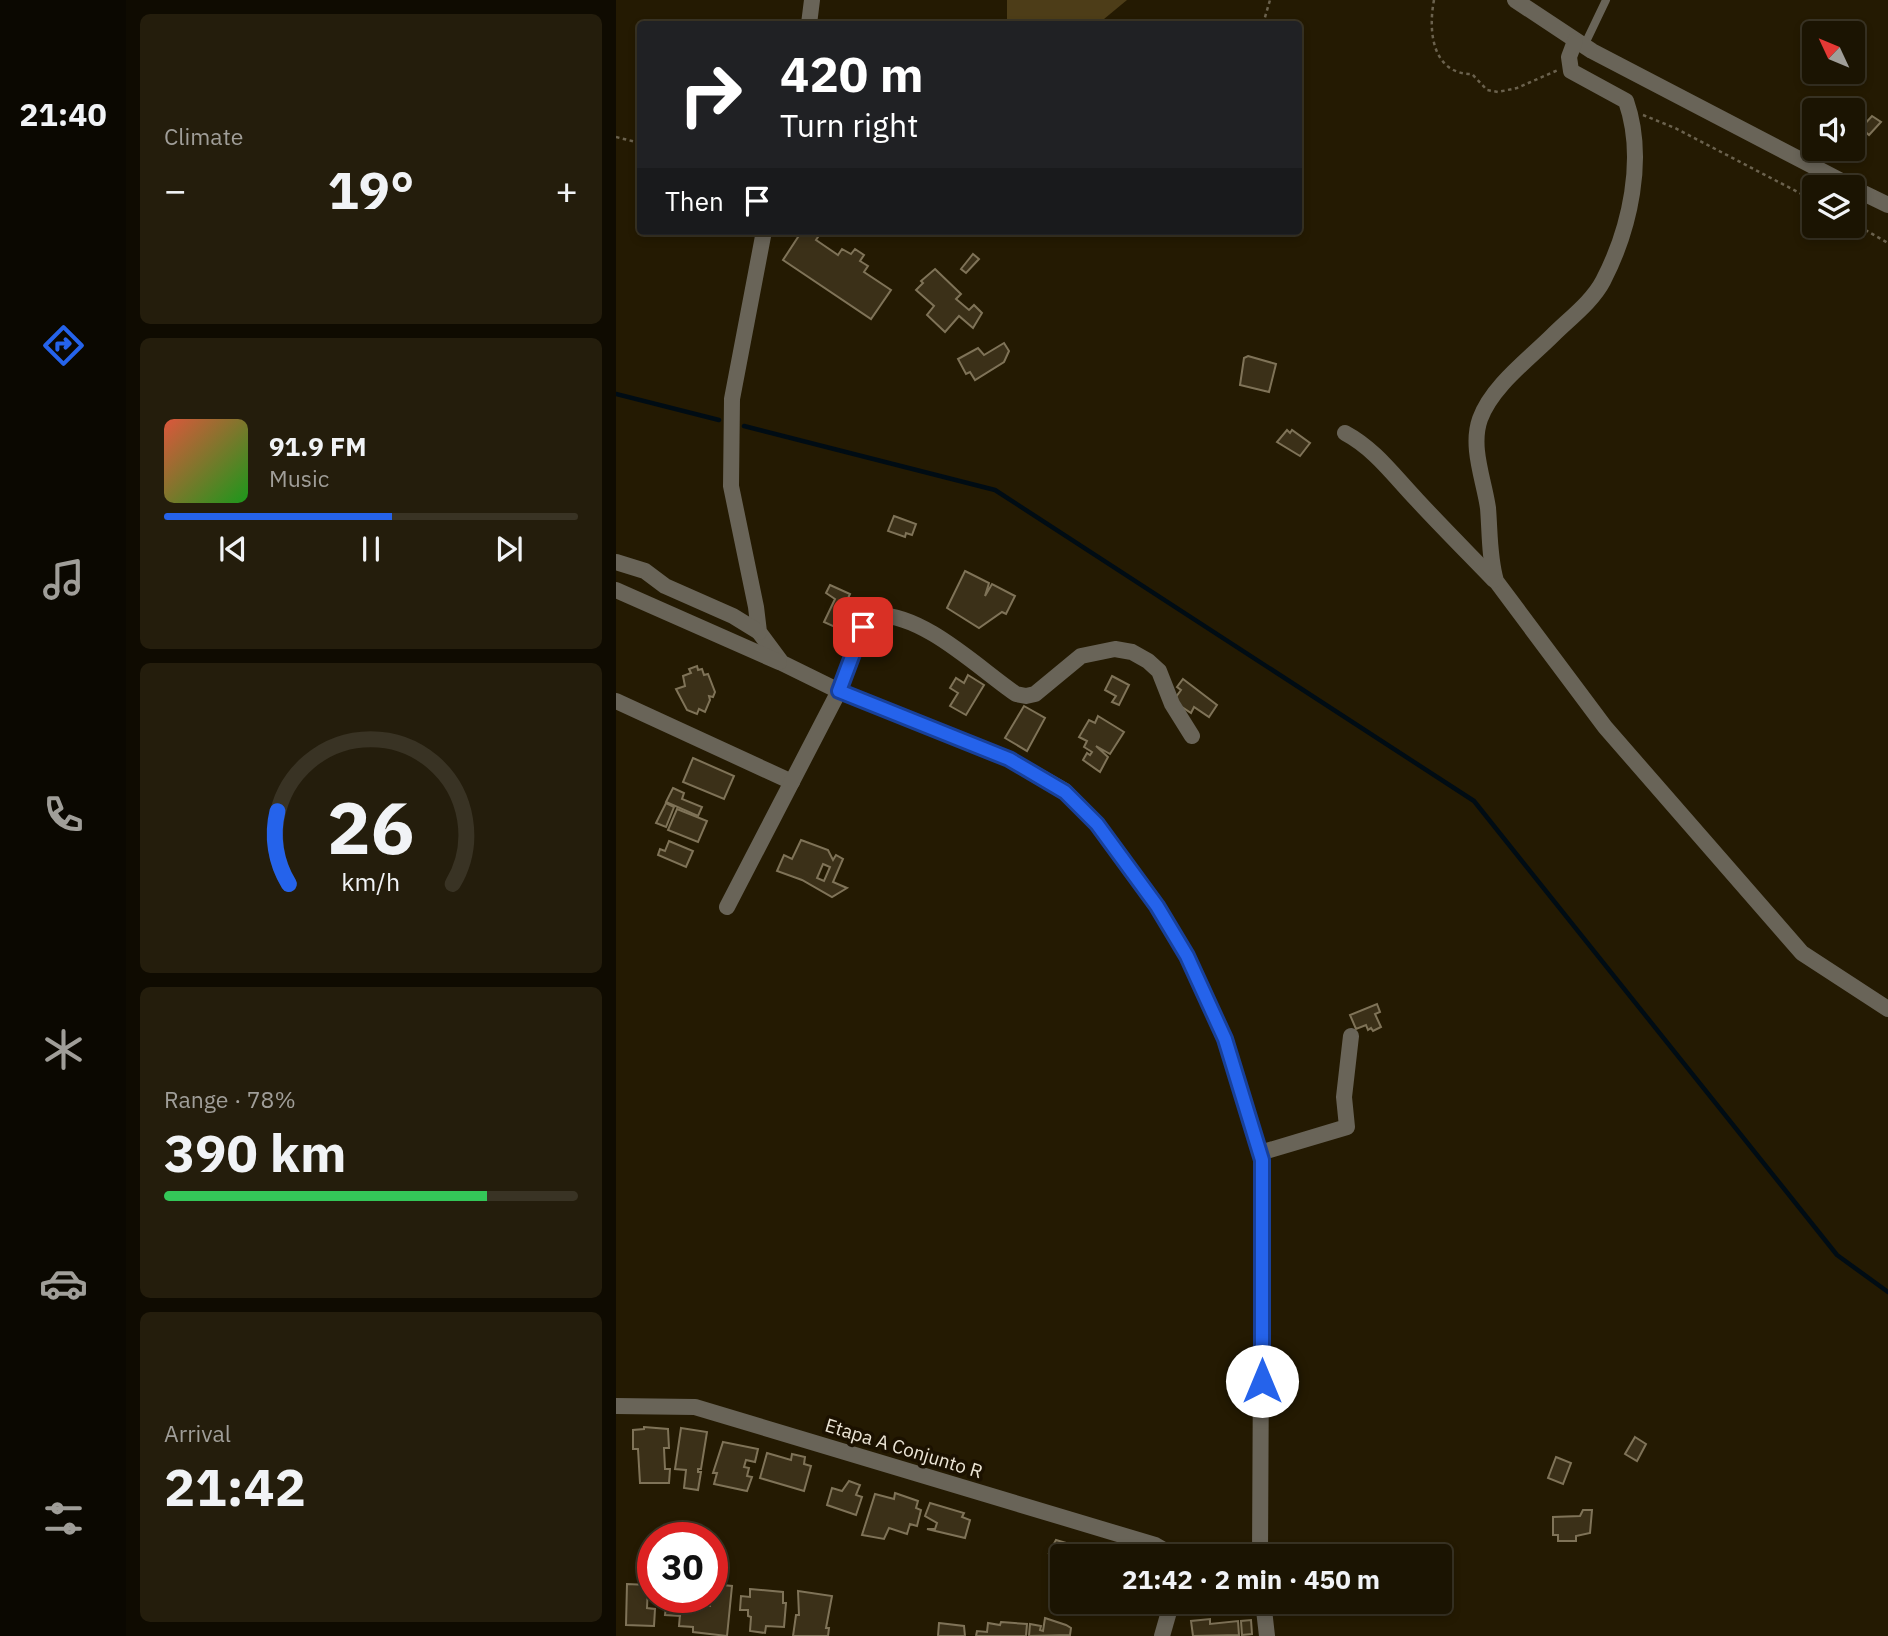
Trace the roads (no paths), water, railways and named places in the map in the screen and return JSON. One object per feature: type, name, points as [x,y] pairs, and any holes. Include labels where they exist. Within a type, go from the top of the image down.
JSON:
[{"type":"street","points":[[809,21],[812,0]]},
{"type":"street","points":[[1515,0],[1579,43],[1830,175]]},
{"type":"street","points":[[1496,581],[1492,568],[1488,507],[1476,441],[1482,415],[1504,384],[1588,301],[1602,282],[1626,222],[1635,154],[1630,112],[1626,101],[1615,93],[1593,85],[1570,71],[1569,57],[1579,43]]},
{"type":"street","points":[[1865,193],[1888,205]]},
{"type":"street","points":[[759,632],[757,607],[731,486],[732,398],[763,235]]},
{"type":"street","points":[[1345,433],[1362,444],[1400,478],[1414,497],[1496,581],[1605,727],[1802,953],[1888,1009]]},
{"type":"street","points":[[616,562],[645,571],[665,586],[733,616],[759,632],[782,663]]},
{"type":"street","points":[[616,590],[839,691],[1009,759],[1065,792],[1097,824],[1157,906],[1187,956],[1225,1039],[1260,1153],[1260,1544]]},
{"type":"street","points":[[727,908],[839,691],[863,627],[877,615],[907,621],[931,633],[1016,694],[1026,696],[1035,694],[1081,656],[1115,649],[1132,652],[1148,660],[1159,671],[1172,704],[1192,736]]},
{"type":"street","points":[[616,701],[792,782]]},
{"type":"street","points":[[1260,1153],[1347,1127],[1345,1097],[1351,1036]]},
{"type":"street","name":"Etapa A Conjunto R","points":[[616,1406],[695,1407],[1152,1544]]},
{"type":"street","points":[[1162,1636],[1168,1614]]},
{"type":"street","points":[[1264,1614],[1267,1636]]},
{"type":"lane","points":[[1579,43],[1606,0]]},
{"type":"waterway","points":[[616,394],[719,420]]},
{"type":"waterway","points":[[744,426],[995,490],[1474,801],[1837,1255],[1888,1292]]}]
